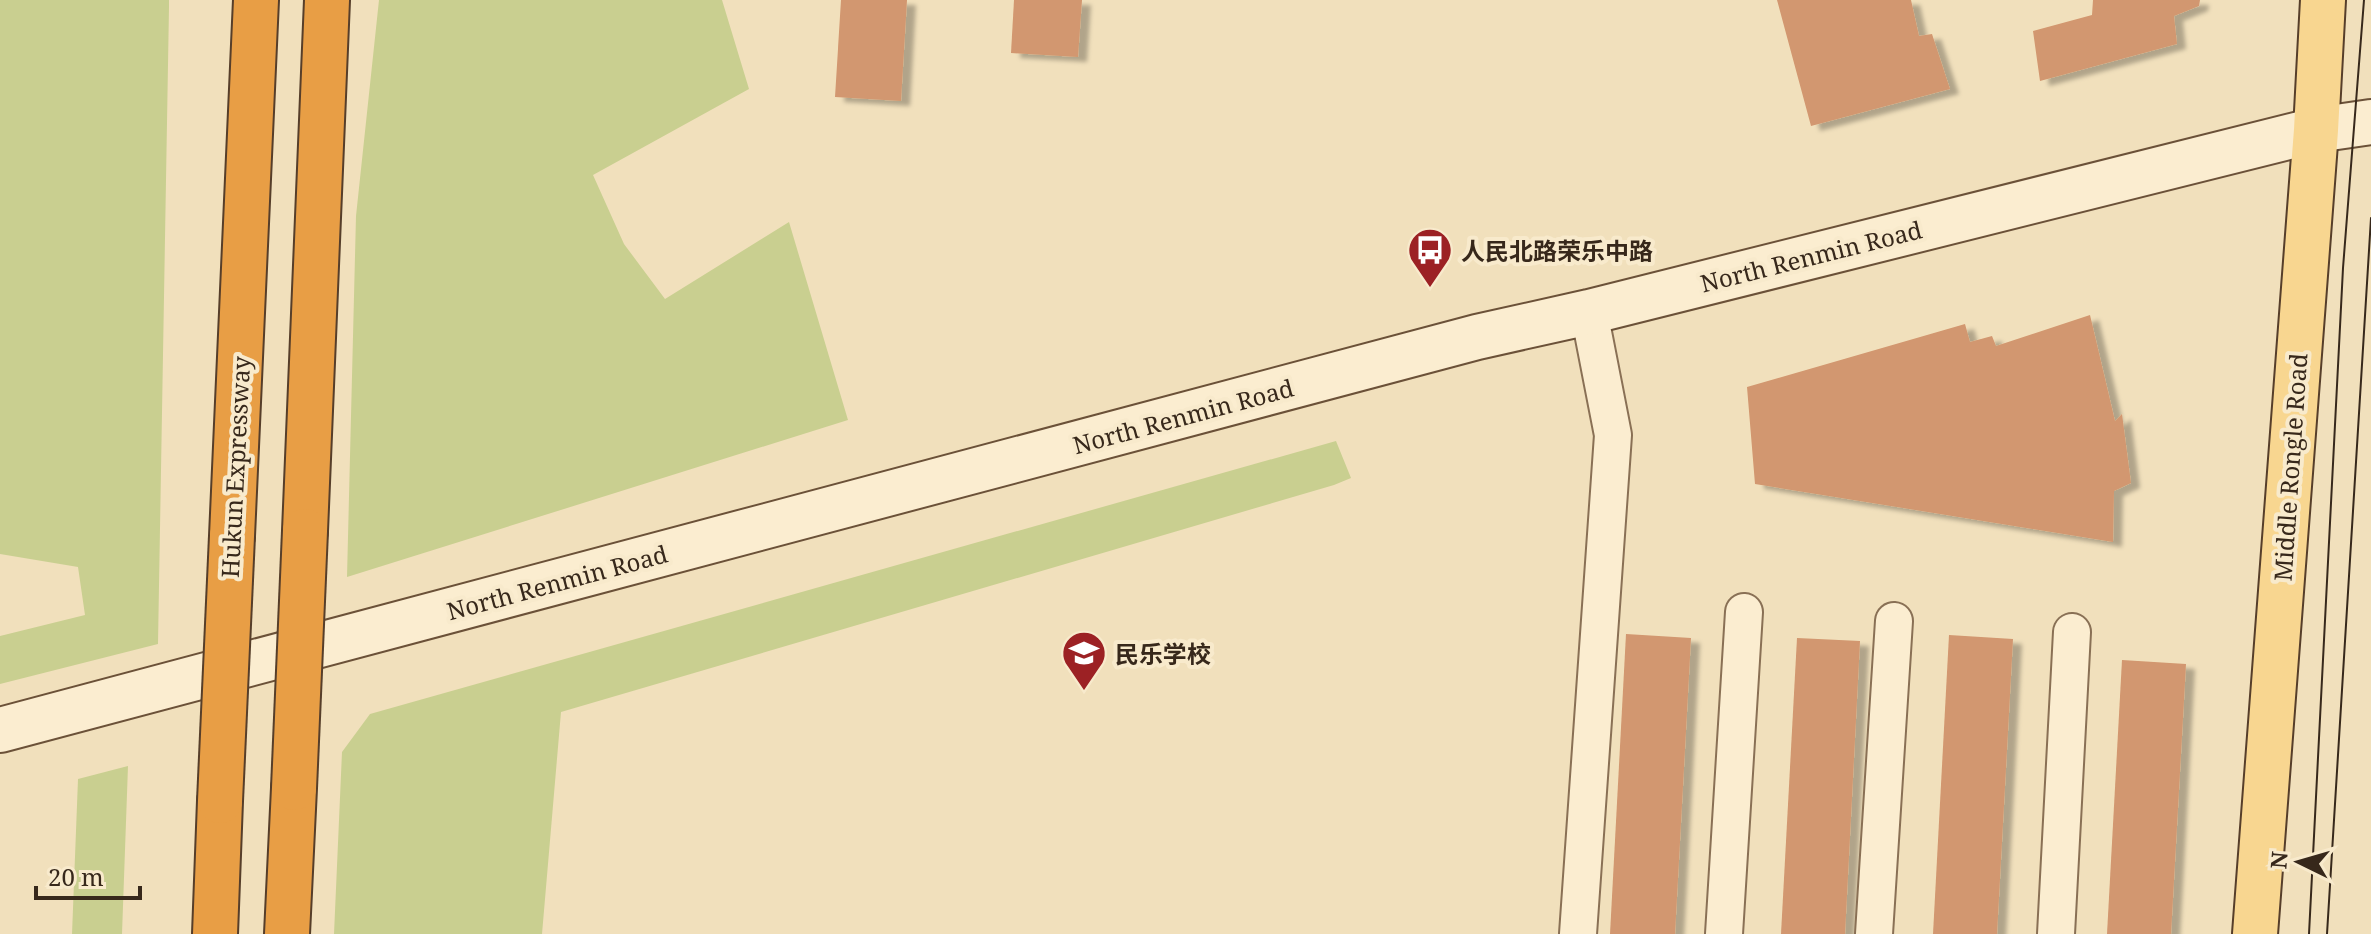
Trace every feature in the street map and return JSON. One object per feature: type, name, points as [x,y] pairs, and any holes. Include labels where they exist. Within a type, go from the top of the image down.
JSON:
[{"type":"highway","points":[[248,167],[250,0]]},
{"type":"highway","name":"Hukun Expressway","points":[[215,934],[256,0]]},
{"type":"highway","points":[[287,934],[327,0]]},
{"type":"highway","points":[[321,172],[344,0]]},
{"type":"main road","name":"Middle Rongle Road","points":[[2255,934],[2316,130],[2323,0]]},
{"type":"main road","name":"North Renmin Road","points":[[0,730],[1477,337],[1589,312],[2316,130],[2371,122]]},
{"type":"street","points":[[1578,934],[1613,435],[1589,312]]},
{"type":"street","points":[[1724,934],[1744,612]]},
{"type":"street","points":[[1874,934],[1894,621]]},
{"type":"street","points":[[2056,934],[2072,632]]},
{"type":"green space","points":[[0,0],[169,0],[169,7],[158,644],[0,684],[0,636],[85,615],[78,567],[0,554]]},
{"type":"green space","points":[[379,0],[722,0],[749,89],[593,175],[624,244],[665,299],[789,222],[848,420],[347,577],[356,216]]},
{"type":"green space","points":[[1336,441],[1351,478],[1334,485],[561,712],[542,934],[334,934],[342,752],[370,714]]},
{"type":"green space","points":[[128,766],[122,934],[72,934],[78,779]]},
{"type":"building","points":[[841,0],[907,0],[901,101],[835,97]]},
{"type":"building","points":[[1014,0],[1082,0],[1078,57],[1011,53]]},
{"type":"building","points":[[1777,0],[1911,0],[1919,36],[1932,34],[1950,89],[1811,126]]},
{"type":"building","points":[[2093,0],[2200,0],[2199,6],[2174,16],[2177,44],[2040,81],[2033,31],[2092,15]]},
{"type":"building","points":[[2090,315],[2115,421],[2122,414],[2131,483],[2114,491],[2113,542],[1755,484],[1747,387],[1965,324],[1970,342],[1992,336],[1996,346]]},
{"type":"building","points":[[1626,634],[1691,638],[1675,934],[1610,934]]},
{"type":"building","points":[[1949,635],[2013,639],[1997,934],[1933,934]]},
{"type":"building","points":[[1797,638],[1860,641],[1845,934],[1781,934]]},
{"type":"building","points":[[2122,660],[2186,664],[2171,934],[2107,934]]},
{"type":"tram line","points":[[2309,934],[2343,268],[2364,0]]},
{"type":"tram line","points":[[2327,934],[2371,218]]},
{"type":"place","name":"人民北路荣乐中路","points":[[1430,289]]},
{"type":"place","name":"民乐学校","points":[[1084,692]]}]
